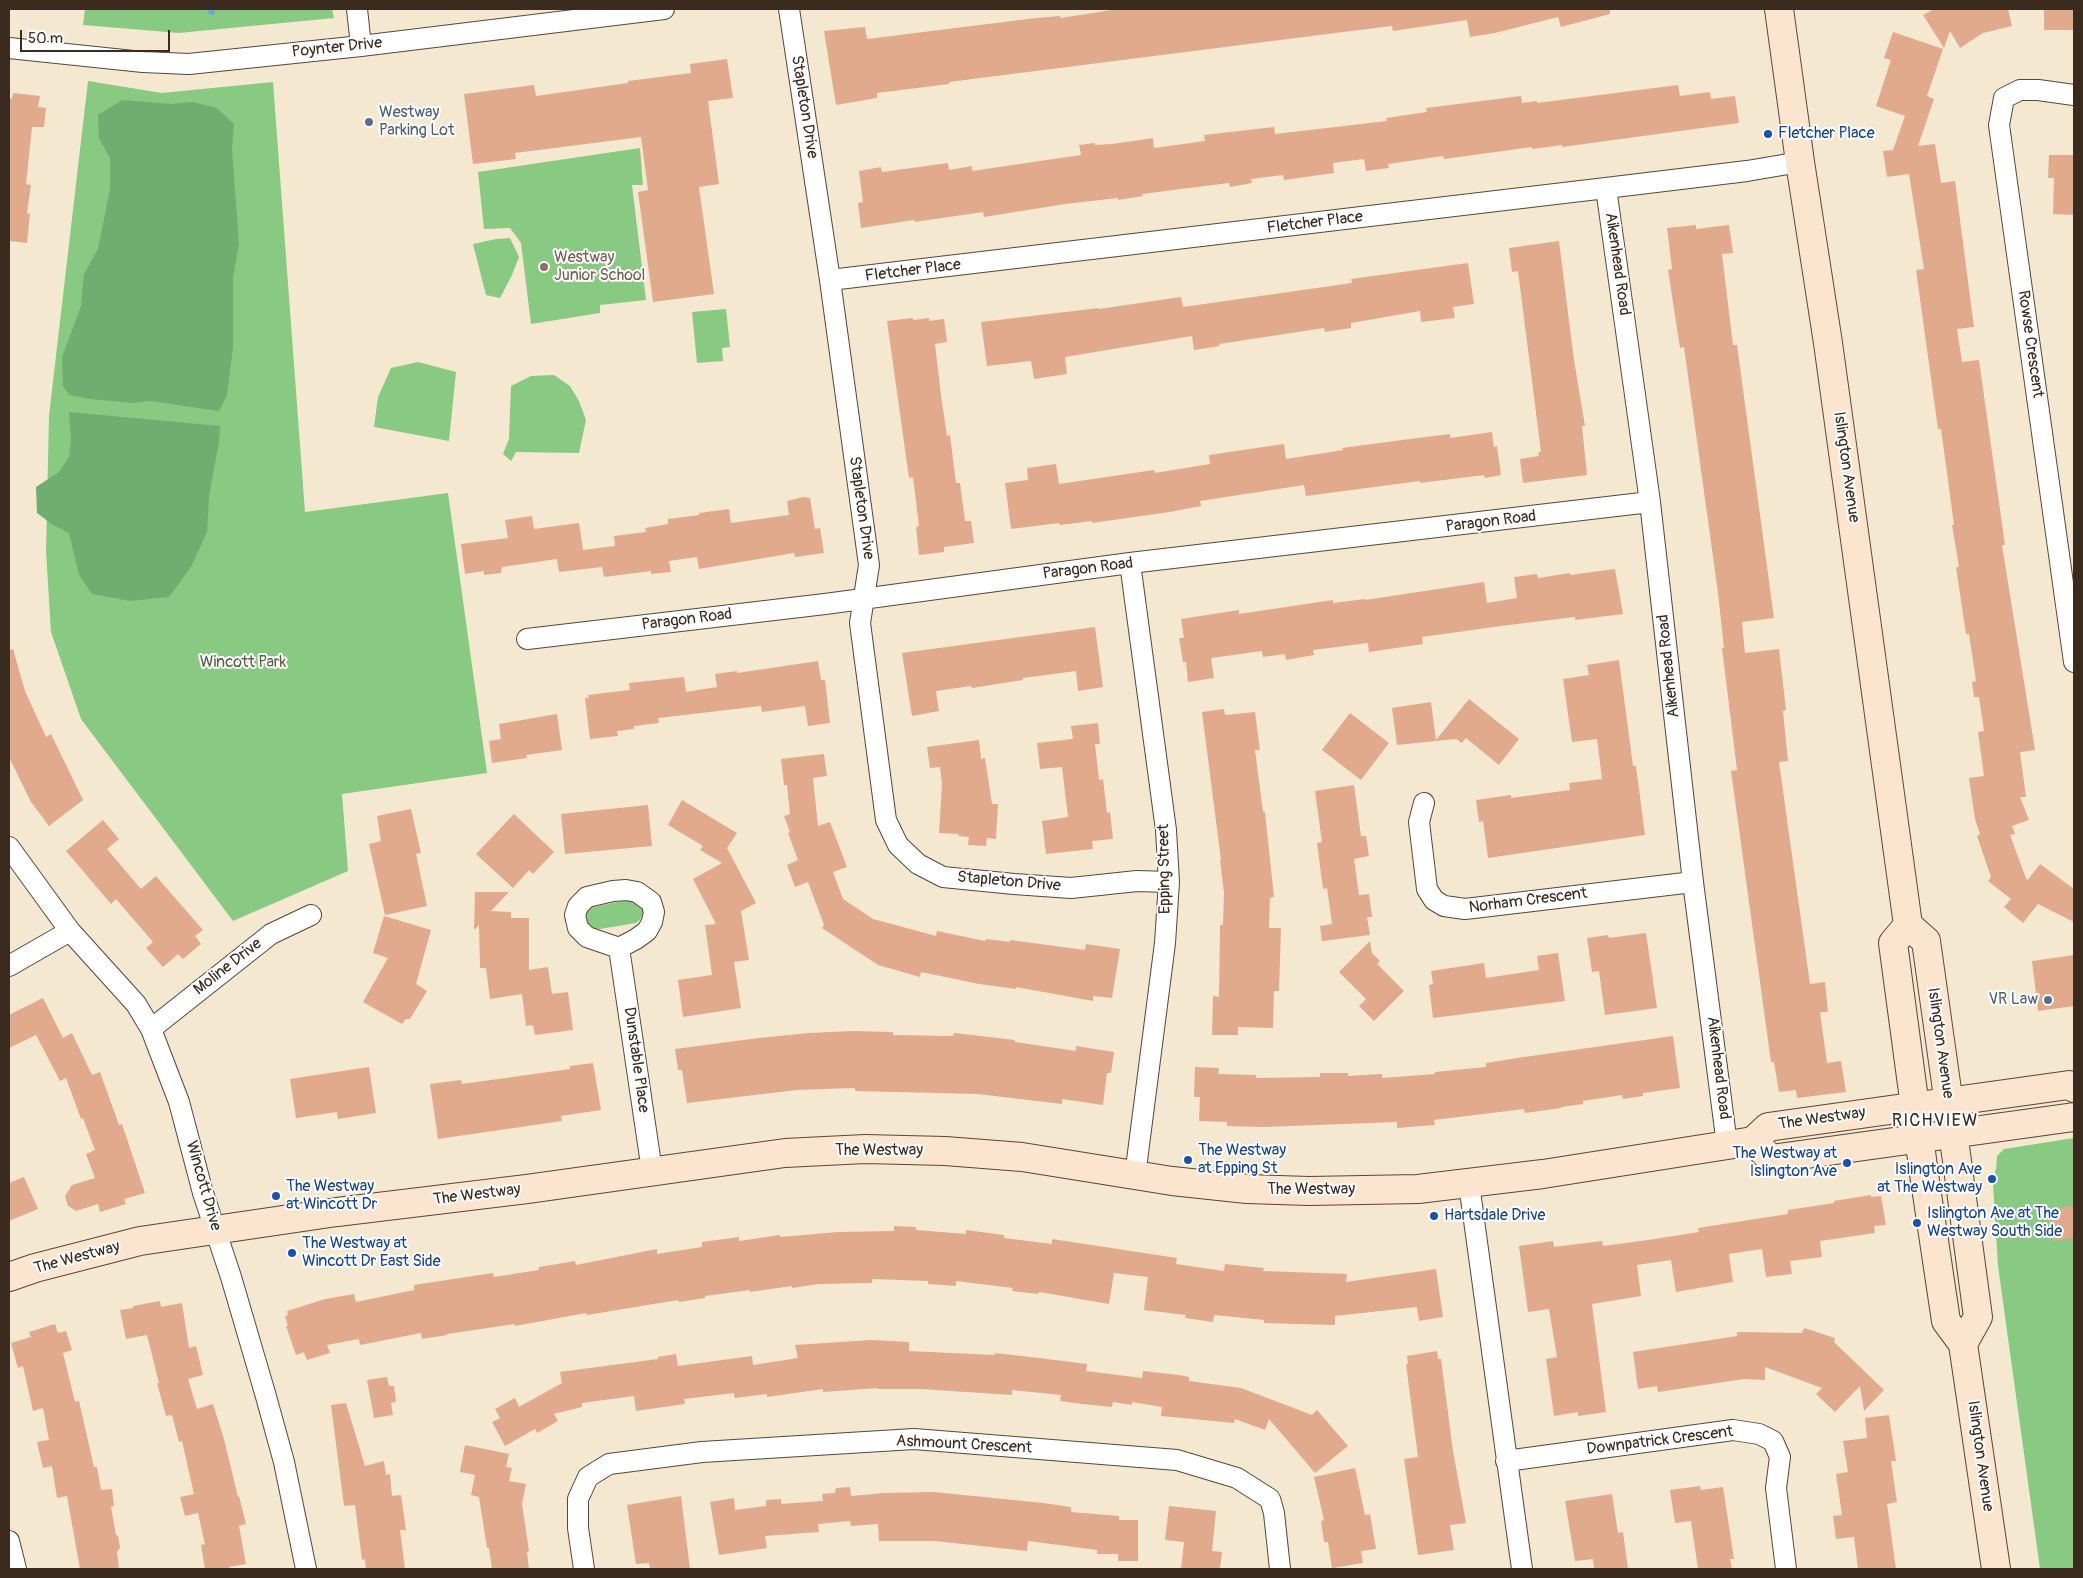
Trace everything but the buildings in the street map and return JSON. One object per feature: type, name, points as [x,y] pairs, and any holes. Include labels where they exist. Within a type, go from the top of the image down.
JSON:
[{"type":"main road","name":"Islington Avenue","points":[[1779,9],[1828,342],[1908,925],[1926,941],[1949,1101],[1978,1317],[1963,1344]]},
{"type":"main road","name":"Islington Avenue","points":[[1908,925],[1893,943],[1919,1139],[1946,1321],[1963,1344],[1996,1569]]},
{"type":"main road","name":"The Westway","points":[[9,1277],[35,1268],[140,1241],[337,1212],[527,1189],[786,1153],[900,1149],[1022,1157],[1135,1176],[1202,1185],[1272,1191],[1382,1190],[1469,1184],[1740,1143],[1768,1127],[2069,1085],[2074,1088]]},
{"type":"main road","name":"The Westway","points":[[1740,1143],[1771,1159],[2074,1117]]},
{"type":"street","points":[[357,9],[362,46]]},
{"type":"street","name":"Poynter Drive","points":[[9,48],[143,62],[189,64],[362,46],[664,9]]},
{"type":"street","name":"Stapleton Drive","points":[[789,9],[830,280],[869,565],[860,623],[886,820],[898,845],[918,864],[943,876],[1071,888],[1137,881],[1168,882]]},
{"type":"street","name":"Rowse Crescent","points":[[2074,95],[2038,90],[2020,90],[2004,98],[1999,125],[2074,662]]},
{"type":"street","name":"Fletcher Place","points":[[830,280],[1747,171],[1800,162]]},
{"type":"street","name":"Aikenhead Road","points":[[1606,188],[1650,502],[1693,882],[1740,1143]]},
{"type":"street","name":"Paragon Road","points":[[527,639],[1130,563],[1650,502]]},
{"type":"street","name":"Epping Street","points":[[1130,563],[1166,830],[1168,882],[1165,943],[1135,1176]]},
{"type":"street","name":"Norham Crescent","points":[[1424,803],[1419,822],[1427,889],[1434,900],[1444,906],[1465,910],[1693,882]]},
{"type":"street","name":"Wincott Drive","points":[[9,847],[70,932],[136,1004],[151,1028],[179,1102],[203,1193],[231,1277],[284,1462],[306,1569]]},
{"type":"street","name":"Moline Drive","points":[[151,1028],[271,934],[311,915]]},
{"type":"street","points":[[9,966],[70,932]]},
{"type":"street","name":"Dunstable Place","points":[[619,948],[652,1171]]},
{"type":"street","points":[[1469,1184],[1522,1569]]},
{"type":"street","name":"Downpatrick Crescent","points":[[1506,1461],[1733,1430],[1759,1434],[1773,1441],[1780,1457],[1776,1488],[1786,1569]]},
{"type":"street","name":"Ashmount Crescent","points":[[584,1569],[578,1528],[578,1499],[588,1477],[609,1464],[702,1452],[914,1439],[1177,1460],[1237,1478],[1270,1498],[1274,1513],[1280,1569]]},
{"type":"street","points":[[9,1540],[16,1569]]},
{"type":"green space","points":[[85,9],[332,9],[334,18],[179,33],[83,25]]},
{"type":"green space","name":"Wincott Park","points":[[88,81],[162,93],[273,82],[305,512],[448,493],[487,773],[342,794],[348,871],[233,921],[81,719],[51,632],[46,551],[49,416]]},
{"type":"green space","points":[[122,100],[172,104],[192,102],[217,108],[234,124],[232,149],[239,244],[233,278],[233,347],[227,395],[219,411],[150,401],[133,403],[90,399],[69,395],[63,386],[62,357],[81,306],[84,274],[98,249],[110,189],[110,158],[99,138],[98,115]]},
{"type":"green space","points":[[640,148],[643,185],[632,185],[646,300],[600,305],[600,313],[531,324],[521,243],[510,228],[484,229],[478,172]]},
{"type":"green space","points":[[510,238],[519,257],[512,275],[500,298],[486,295],[473,244]]},
{"type":"green space","points":[[726,309],[730,347],[722,348],[723,361],[697,363],[692,312]]},
{"type":"green space","points":[[418,362],[456,372],[449,441],[374,427],[378,397],[391,368]]},
{"type":"green space","points":[[554,375],[570,386],[579,401],[586,420],[579,453],[516,452],[511,461],[503,454],[509,439],[511,386],[531,376]]},
{"type":"green space","points":[[69,412],[220,426],[209,496],[207,532],[191,567],[169,597],[130,601],[92,594],[79,575],[69,533],[53,525],[37,513],[36,487],[59,472],[69,457],[71,440]]},
{"type":"green space","points":[[631,899],[642,905],[643,913],[641,919],[636,923],[600,929],[592,929],[587,924],[586,912],[589,908]]},
{"type":"green space","points":[[2074,1138],[2074,1569],[2040,1569],[1998,1266],[1993,1184],[1996,1184],[1997,1156],[2004,1149]]},
{"type":"place","name":"Westway Parking Lot","points":[[369,122]]},
{"type":"place","name":"Fletcher Place","points":[[1768,134]]},
{"type":"place","name":"Westway Junior School","points":[[544,267]]},
{"type":"place","name":"VR Law","points":[[2048,1000]]},
{"type":"place","name":"The Westway at Epping St","points":[[1188,1160]]},
{"type":"place","name":"The Westway at Islington Ave","points":[[1847,1163]]},
{"type":"place","name":"Islington Ave at The Westway","points":[[1992,1179]]},
{"type":"place","name":"The Westway at Wincott Dr","points":[[276,1196]]},
{"type":"place","name":"Hartsdale Drive","points":[[1434,1216]]},
{"type":"place","name":"Islington Ave at The Westway South Side","points":[[1917,1223]]},
{"type":"place","name":"The Westway at Wincott Dr East Side","points":[[292,1253]]},
{"type":"district","name":"RICHVIEW","points":[[1935,1121]]}]
